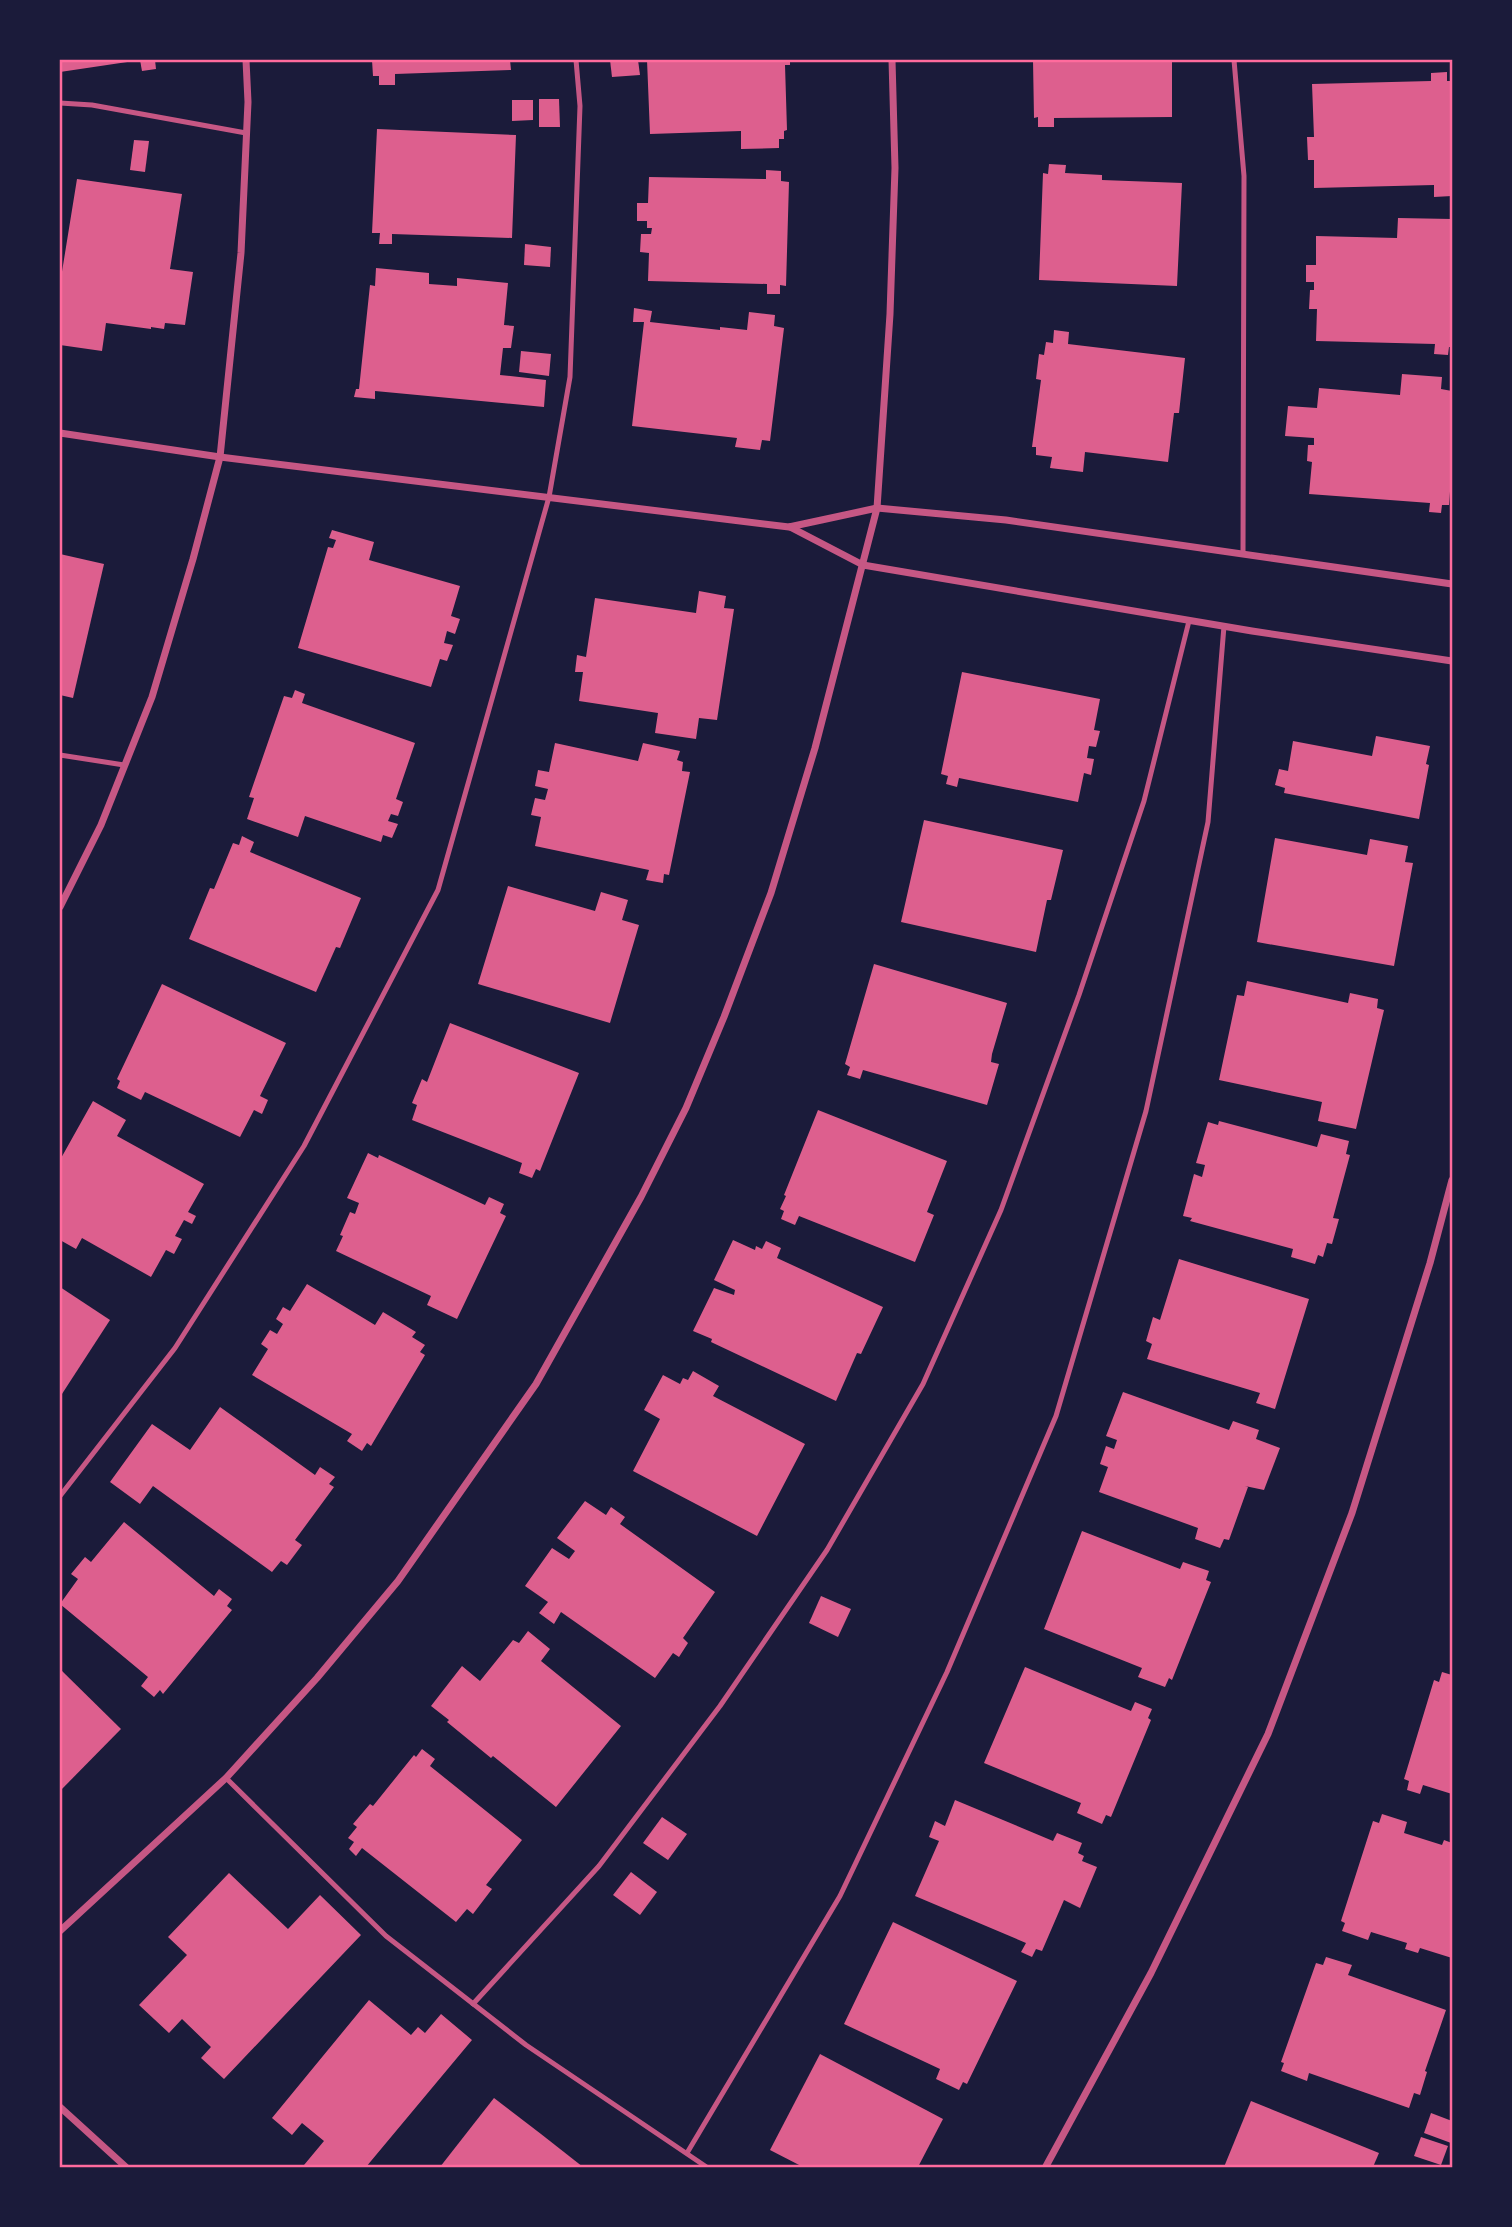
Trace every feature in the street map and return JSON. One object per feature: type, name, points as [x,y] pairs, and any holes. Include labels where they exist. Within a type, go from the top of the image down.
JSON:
[{"type":"street","points":[[60,907],[101,825],[152,697],[220,457],[241,253],[246,60]]},
{"type":"street","points":[[60,1931],[226,1778],[317,1678],[398,1581],[536,1384],[641,1197],[686,1108],[771,893],[815,748],[877,508],[890,314],[894,195],[892,60]]},
{"type":"street","points":[[60,433],[220,457],[789,527],[877,508],[1006,520],[1452,584]]},
{"type":"street","points":[[789,527],[863,565],[1189,621],[1452,661]]},
{"type":"street","points":[[1045,2168],[1151,1973],[1268,1734],[1352,1513],[1430,1263],[1452,1180]]},
{"type":"street","points":[[60,2107],[127,2168]]},
{"type":"lane","points":[[60,1496],[175,1348],[304,1146],[438,890],[549,497],[570,377],[580,106],[576,60]]},
{"type":"lane","points":[[1234,60],[1244,176],[1243,554]]},
{"type":"lane","points":[[60,103],[92,105],[246,133]]},
{"type":"lane","points":[[473,2004],[599,1866],[720,1706],[827,1550],[923,1384],[1001,1210],[1079,995],[1144,801],[1189,621]]},
{"type":"lane","points":[[687,2153],[839,1896],[947,1672],[1056,1416],[1146,1111],[1197,875],[1208,822],[1224,626]]},
{"type":"lane","points":[[60,755],[124,765]]},
{"type":"lane","points":[[226,1778],[386,1936],[526,2045],[708,2168]]},
{"type":"building","points":[[60,60],[134,60],[134,61],[60,72]]},
{"type":"building","points":[[140,60],[155,60],[156,69],[142,71]]},
{"type":"building","points":[[372,60],[510,60],[511,70],[395,74],[395,85],[379,85],[379,76],[373,76]]},
{"type":"building","points":[[610,60],[638,60],[640,75],[612,77]]},
{"type":"building","points":[[647,60],[790,60],[790,65],[785,65],[787,130],[784,131],[784,139],[779,139],[779,148],[741,149],[741,131],[650,134]]},
{"type":"building","points":[[1033,60],[1172,60],[1172,117],[1054,118],[1054,127],[1038,127],[1038,117],[1034,118]]},
{"type":"building","points":[[1447,72],[1447,81],[1452,81],[1452,196],[1434,197],[1434,185],[1314,188],[1314,160],[1308,160],[1307,137],[1314,137],[1312,84],[1431,81],[1431,73]]},
{"type":"building","points":[[539,99],[559,99],[560,127],[539,127]]},
{"type":"building","points":[[512,100],[533,100],[533,120],[512,121]]},
{"type":"building","points":[[377,129],[516,135],[512,238],[392,234],[392,244],[379,244],[380,233],[372,233]]},
{"type":"building","points":[[134,140],[149,141],[145,172],[130,170]]},
{"type":"building","points":[[1049,164],[1066,165],[1065,173],[1102,175],[1102,180],[1182,183],[1177,286],[1039,280],[1043,173],[1048,174]]},
{"type":"building","points":[[766,170],[781,171],[781,181],[789,182],[786,286],[780,285],[780,294],[767,294],[767,284],[648,281],[649,253],[640,252],[641,234],[651,234],[652,228],[647,228],[647,221],[637,221],[637,203],[648,203],[649,177],[766,179]]},
{"type":"building","points":[[77,179],[182,194],[170,269],[193,272],[185,325],[165,323],[164,329],[151,329],[106,323],[102,351],[60,345],[60,284]]},
{"type":"building","points":[[1398,218],[1452,219],[1452,347],[1449,347],[1448,355],[1434,354],[1435,344],[1316,341],[1317,309],[1309,309],[1310,290],[1314,290],[1314,282],[1306,282],[1306,265],[1316,265],[1316,236],[1397,238]]},
{"type":"building","points":[[525,244],[551,247],[550,267],[524,265]]},
{"type":"building","points":[[376,268],[429,273],[429,284],[457,286],[457,278],[508,283],[504,325],[514,326],[511,348],[503,348],[500,375],[546,380],[544,407],[375,391],[375,399],[354,397],[356,389],[359,389],[370,285],[375,286]]},
{"type":"building","points":[[634,308],[652,311],[650,322],[720,330],[720,327],[747,330],[749,312],[775,315],[774,326],[784,328],[770,441],[762,440],[760,450],[735,447],[737,438],[632,426],[644,322],[633,322]]},
{"type":"building","points":[[1054,330],[1069,332],[1068,344],[1185,358],[1179,413],[1174,413],[1168,462],[1085,452],[1083,472],[1050,468],[1052,457],[1036,455],[1036,447],[1032,447],[1041,380],[1036,379],[1039,354],[1044,355],[1046,342],[1053,343]]},
{"type":"building","points":[[521,351],[551,354],[549,376],[519,372]]},
{"type":"building","points":[[1402,374],[1442,377],[1441,389],[1452,391],[1449,505],[1442,505],[1441,513],[1429,512],[1430,503],[1309,494],[1312,462],[1307,461],[1308,445],[1314,445],[1314,438],[1285,436],[1288,406],[1317,408],[1319,388],[1400,395]]},
{"type":"building","points":[[332,530],[374,542],[369,560],[460,586],[451,616],[460,619],[455,634],[447,631],[444,643],[453,645],[447,661],[440,659],[431,687],[298,648],[328,547],[333,548],[336,540],[329,538]]},
{"type":"building","points":[[60,554],[104,564],[73,698],[60,695]]},
{"type":"building","points":[[699,591],[726,596],[724,608],[734,609],[717,720],[699,718],[696,739],[655,733],[658,713],[579,701],[583,672],[575,672],[577,655],[586,657],[595,598],[696,613]]},
{"type":"building","points":[[962,672],[1100,699],[1094,730],[1100,731],[1096,747],[1089,746],[1087,758],[1094,759],[1091,775],[1084,773],[1078,802],[959,778],[957,787],[946,784],[948,776],[941,774]]},
{"type":"building","points":[[295,690],[305,694],[302,703],[415,743],[396,799],[403,802],[398,816],[391,814],[388,821],[398,824],[392,838],[383,835],[381,842],[305,816],[298,837],[247,819],[254,798],[249,797],[284,696],[292,698]]},
{"type":"building","points":[[1376,736],[1430,746],[1419,819],[1284,793],[1285,788],[1275,785],[1279,769],[1288,771],[1293,741],[1372,756]]},
{"type":"building","points":[[555,743],[638,761],[643,743],[680,751],[677,760],[683,762],[682,771],[690,772],[669,875],[664,874],[663,883],[646,880],[649,870],[535,846],[541,817],[531,815],[535,798],[545,800],[548,789],[535,786],[538,770],[549,772]]},
{"type":"building","points":[[924,820],[1063,850],[1051,900],[1047,900],[1036,952],[901,922]]},
{"type":"building","points":[[242,836],[254,842],[250,852],[361,898],[340,948],[336,947],[316,992],[189,939],[210,888],[214,889],[233,843],[239,845]]},
{"type":"building","points":[[1275,838],[1367,855],[1370,839],[1408,846],[1405,862],[1413,863],[1394,966],[1257,942]]},
{"type":"building","points":[[508,886],[595,911],[601,892],[628,900],[622,920],[639,925],[610,1023],[478,984]]},
{"type":"building","points":[[874,964],[1007,1003],[992,1054],[991,1062],[999,1064],[987,1105],[863,1070],[860,1079],[847,1075],[850,1067],[845,1064]]},
{"type":"building","points":[[1247,981],[1348,1003],[1350,993],[1378,999],[1377,1008],[1384,1010],[1356,1129],[1318,1121],[1322,1102],[1219,1080],[1237,995],[1244,996]]},
{"type":"building","points":[[162,984],[286,1043],[260,1096],[268,1100],[262,1114],[254,1110],[240,1137],[145,1092],[141,1100],[117,1088],[120,1081],[117,1079]]},
{"type":"building","points":[[450,1023],[579,1073],[540,1171],[536,1169],[532,1178],[519,1173],[522,1163],[412,1120],[417,1105],[412,1103],[422,1079],[427,1082]]},
{"type":"building","points":[[93,1101],[126,1120],[117,1136],[204,1184],[188,1212],[196,1216],[192,1224],[184,1220],[175,1236],[182,1239],[174,1254],[166,1250],[151,1277],[82,1238],[76,1249],[60,1240],[60,1160]]},
{"type":"building","points":[[818,1110],[947,1161],[927,1212],[934,1215],[915,1262],[799,1216],[795,1225],[781,1219],[784,1211],[780,1209],[786,1196],[784,1195]]},
{"type":"building","points":[[1219,1121],[1317,1147],[1321,1134],[1349,1141],[1346,1154],[1350,1155],[1333,1218],[1339,1219],[1332,1244],[1327,1243],[1323,1257],[1318,1255],[1315,1264],[1291,1257],[1293,1249],[1190,1221],[1192,1218],[1183,1216],[1194,1174],[1202,1177],[1205,1165],[1196,1163],[1208,1122],[1218,1125]]},
{"type":"building","points":[[368,1153],[378,1158],[379,1155],[485,1205],[489,1197],[504,1204],[500,1213],[506,1216],[457,1319],[427,1305],[431,1296],[336,1251],[350,1212],[355,1214],[359,1203],[347,1198]]},
{"type":"building","points":[[733,1240],[755,1250],[756,1246],[762,1249],[766,1241],[781,1248],[777,1258],[883,1307],[861,1354],[857,1353],[836,1401],[693,1331],[714,1288],[734,1295],[735,1290],[714,1280]]},
{"type":"building","points":[[1179,1259],[1309,1299],[1275,1409],[1256,1403],[1260,1393],[1147,1359],[1152,1344],[1146,1341],[1153,1317],[1160,1320]]},
{"type":"building","points":[[307,1284],[375,1325],[383,1312],[416,1332],[412,1337],[425,1345],[420,1352],[425,1355],[371,1446],[367,1443],[362,1451],[347,1441],[352,1434],[252,1375],[268,1349],[261,1344],[270,1330],[277,1334],[283,1324],[276,1319],[283,1307],[290,1311]]},
{"type":"building","points":[[60,1287],[110,1320],[60,1397]]},
{"type":"building","points":[[693,1371],[719,1386],[713,1396],[805,1444],[757,1536],[633,1471],[660,1419],[644,1410],[663,1375],[680,1384],[683,1378],[688,1380]]},
{"type":"building","points":[[1123,1392],[1229,1430],[1233,1421],[1259,1430],[1256,1439],[1280,1448],[1264,1490],[1245,1486],[1248,1487],[1229,1540],[1224,1539],[1220,1548],[1195,1539],[1198,1528],[1099,1492],[1108,1467],[1100,1464],[1106,1446],[1114,1449],[1117,1440],[1106,1436]]},
{"type":"building","points":[[220,1407],[315,1475],[320,1467],[335,1477],[329,1484],[334,1487],[295,1540],[302,1545],[287,1565],[281,1561],[272,1572],[153,1486],[140,1504],[110,1482],[152,1424],[190,1450]]},
{"type":"building","points":[[585,1501],[606,1515],[611,1507],[625,1517],[620,1524],[715,1592],[683,1638],[688,1643],[679,1657],[673,1653],[655,1678],[561,1612],[554,1624],[539,1613],[548,1602],[525,1586],[552,1548],[569,1559],[575,1551],[557,1538]]},
{"type":"building","points":[[124,1522],[214,1596],[219,1589],[232,1599],[227,1606],[232,1610],[163,1694],[160,1690],[154,1697],[141,1686],[148,1677],[60,1604],[78,1579],[71,1574],[85,1557],[91,1562]]},
{"type":"building","points":[[1082,1531],[1180,1569],[1183,1562],[1209,1571],[1206,1580],[1211,1582],[1172,1680],[1169,1678],[1165,1687],[1138,1677],[1142,1668],[1044,1629]]},
{"type":"building","points":[[821,1596],[851,1609],[838,1637],[809,1623]]},
{"type":"building","points":[[528,1631],[550,1649],[541,1661],[621,1726],[556,1807],[493,1756],[491,1758],[431,1706],[462,1666],[480,1681],[513,1640],[519,1643]]},
{"type":"building","points":[[1025,1667],[1131,1711],[1135,1702],[1152,1709],[1148,1718],[1151,1720],[1111,1817],[1106,1815],[1102,1824],[1077,1813],[1081,1803],[984,1763]]},
{"type":"building","points":[[60,1669],[121,1729],[60,1791]]},
{"type":"building","points":[[1442,1672],[1452,1675],[1452,1794],[1423,1785],[1420,1794],[1407,1790],[1409,1781],[1404,1779],[1434,1680],[1439,1682]]},
{"type":"building","points":[[422,1749],[435,1759],[430,1766],[522,1840],[486,1885],[492,1889],[473,1914],[467,1909],[456,1922],[362,1848],[356,1856],[349,1849],[354,1842],[348,1838],[357,1827],[353,1824],[370,1804],[373,1806],[414,1755],[416,1757]]},
{"type":"building","points":[[955,1800],[1053,1841],[1057,1833],[1082,1843],[1078,1853],[1084,1856],[1082,1861],[1097,1867],[1080,1908],[1064,1900],[1042,1951],[1036,1949],[1032,1957],[1021,1952],[1026,1943],[915,1896],[939,1841],[929,1837],[935,1821],[945,1826]]},
{"type":"building","points":[[1382,1814],[1407,1822],[1404,1833],[1442,1845],[1444,1840],[1452,1843],[1452,1958],[1420,1948],[1418,1953],[1405,1949],[1407,1943],[1371,1932],[1368,1940],[1342,1931],[1345,1923],[1341,1921],[1373,1821],[1379,1823]]},
{"type":"building","points":[[662,1817],[687,1834],[668,1860],[643,1843]]},
{"type":"building","points":[[631,1872],[657,1892],[640,1915],[613,1895]]},
{"type":"building","points":[[229,1873],[288,1929],[320,1895],[361,1935],[224,2079],[201,2058],[211,2047],[182,2019],[169,2033],[139,2005],[187,1955],[168,1937]]},
{"type":"building","points":[[893,1922],[1017,1981],[967,2084],[963,2082],[959,2090],[936,2079],[940,2069],[844,2024]]},
{"type":"building","points":[[1326,1957],[1352,1965],[1348,1975],[1446,2010],[1425,2071],[1427,2072],[1420,2095],[1414,2093],[1409,2108],[1309,2073],[1307,2081],[1281,2071],[1284,2063],[1281,2062],[1316,1963],[1323,1965]]},
{"type":"building","points":[[369,2000],[411,2035],[418,2027],[425,2033],[441,2014],[472,2040],[366,2167],[308,2167],[304,2165],[324,2141],[302,2123],[292,2135],[272,2118]]},
{"type":"building","points":[[820,2054],[943,2119],[918,2167],[803,2167],[770,2150]]},
{"type":"building","points":[[494,2098],[541,2134],[583,2167],[440,2167]]},
{"type":"building","points":[[1251,2101],[1379,2153],[1373,2167],[1224,2167]]},
{"type":"building","points":[[1431,2113],[1452,2121],[1451,2143],[1424,2133]]},
{"type":"building","points":[[1421,2137],[1448,2146],[1441,2165],[1414,2156]]}]
